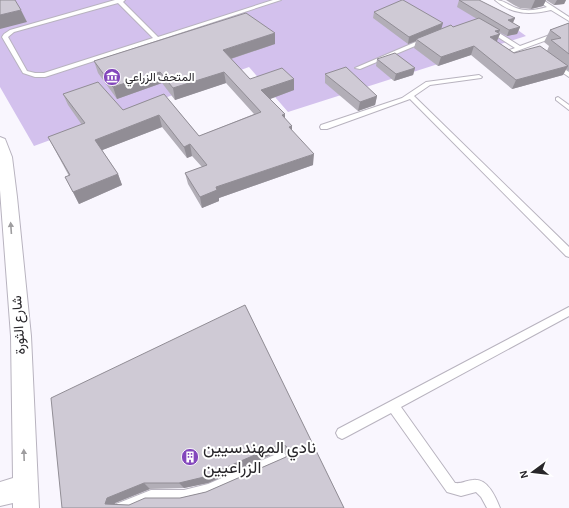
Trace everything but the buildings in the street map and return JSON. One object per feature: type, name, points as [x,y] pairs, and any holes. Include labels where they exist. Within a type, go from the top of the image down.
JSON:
[{"type":"street","name":"شارع الثورة","points":[[1,153],[9,197],[6,256],[21,336],[26,498]]},
{"type":"street","points":[[0,494],[26,498]]},
{"type":"lane","points":[[157,39],[120,0],[12,31],[6,34],[5,37],[26,72],[30,75],[36,76],[52,73],[278,0]]},
{"type":"lane","points":[[498,0],[512,10],[524,13],[552,8]]},
{"type":"lane","points":[[539,0],[569,19]]},
{"type":"lane","points":[[482,25],[520,48]]},
{"type":"lane","points":[[506,53],[569,30]]},
{"type":"lane","points":[[358,68],[430,38]]},
{"type":"lane","points":[[528,45],[534,49]]},
{"type":"lane","points":[[551,62],[569,75]]},
{"type":"lane","points":[[324,127],[411,96],[422,86],[428,83],[479,77]]},
{"type":"lane","points":[[411,96],[569,253]]},
{"type":"lane","points":[[558,99],[569,108]]},
{"type":"lane","points":[[342,433],[567,314]]},
{"type":"lane","points":[[393,406],[451,488],[458,491],[465,490],[476,485],[481,488],[494,508]]},
{"type":"lane","points":[[120,508],[141,504],[151,496],[184,496],[209,490],[281,458]]},
{"type":"shaded area","name":"المتحف الزراعي","points":[[0,0],[476,0],[526,36],[288,112],[249,67],[34,146],[0,87]]},
{"type":"place","name":"المتحف الزراعي","points":[[112,77]]},
{"type":"place","name":"نادي المهندسيين الزراعيين","points":[[190,457]]}]
